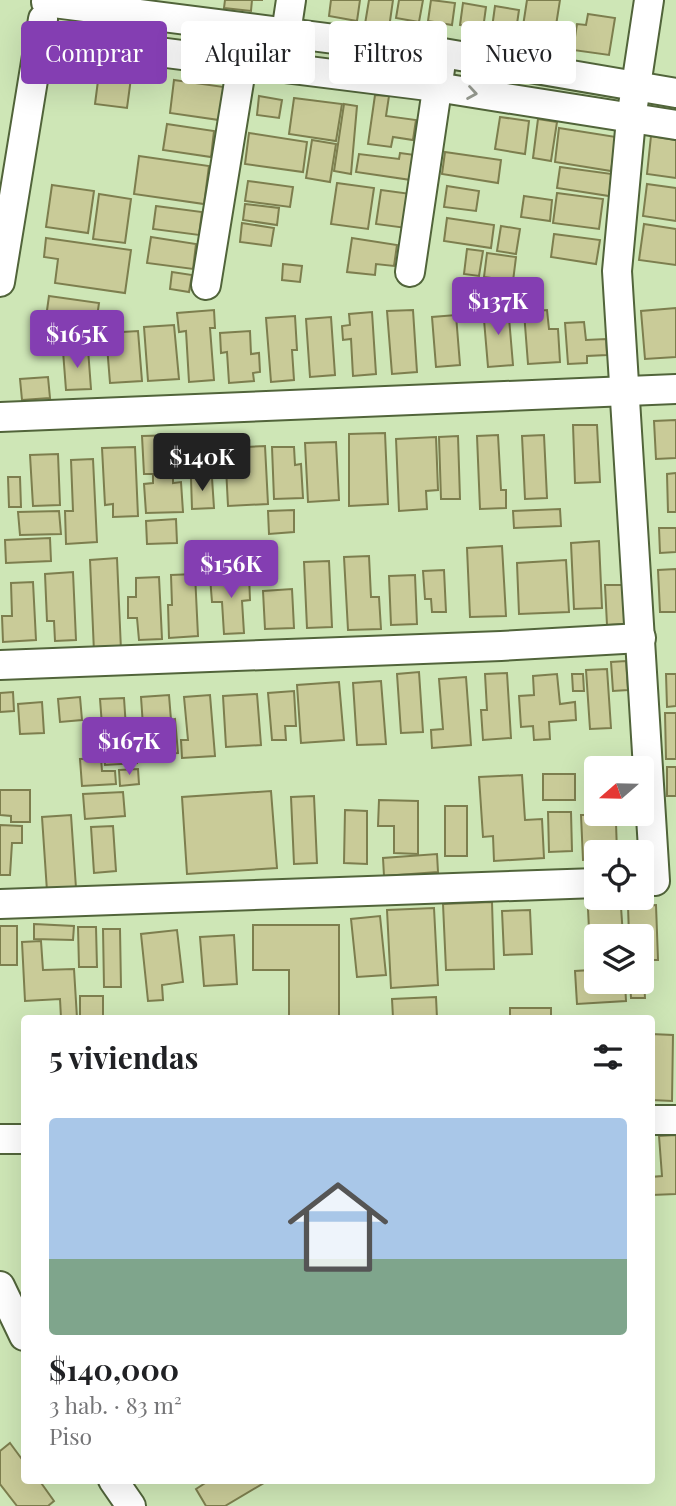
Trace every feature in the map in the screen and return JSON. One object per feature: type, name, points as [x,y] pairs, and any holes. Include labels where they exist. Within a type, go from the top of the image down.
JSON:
[{"type":"street","points":[[288,21],[291,0]]},
{"type":"street","points":[[649,0],[631,119],[617,271],[658,881]]},
{"type":"street","points":[[43,21],[46,1],[200,21]]},
{"type":"street","points":[[447,53],[676,93]]},
{"type":"street","points":[[315,71],[676,125]]},
{"type":"street","points":[[0,282],[7,188],[30,84]]},
{"type":"street","points":[[206,285],[239,84]]},
{"type":"street","points":[[410,272],[437,84]]},
{"type":"street","points":[[0,416],[676,389]]},
{"type":"street","points":[[0,665],[641,638]]},
{"type":"street","points":[[0,904],[584,883]]},
{"type":"street","points":[[655,1120],[676,1120]]},
{"type":"street","points":[[0,1139],[21,1139]]},
{"type":"street","points":[[0,1286],[21,1330]]},
{"type":"street","points":[[116,1484],[131,1506]]},
{"type":"building","points":[[225,0],[252,0],[251,11],[224,8]]},
{"type":"building","points":[[331,0],[360,0],[357,21],[329,16]]},
{"type":"building","points":[[369,0],[393,0],[390,21],[366,21]]},
{"type":"building","points":[[399,0],[423,0],[419,21],[396,18]]},
{"type":"building","points":[[431,0],[455,3],[452,25],[447,24],[447,21],[428,21]]},
{"type":"building","points":[[527,0],[560,0],[557,21],[524,21]]},
{"type":"building","points":[[463,3],[486,7],[484,21],[461,21],[460,25]]},
{"type":"building","points":[[495,6],[519,10],[517,21],[493,21]]},
{"type":"building","points":[[588,14],[615,18],[609,55],[576,50],[577,24],[586,25]]},
{"type":"building","points":[[174,80],[181,81],[181,84],[224,87],[219,120],[170,113]]},
{"type":"building","points":[[98,84],[130,84],[127,108],[95,104]]},
{"type":"building","points":[[375,95],[389,96],[386,116],[416,120],[413,140],[393,137],[391,147],[368,144]]},
{"type":"building","points":[[259,96],[282,100],[279,118],[257,115]]},
{"type":"building","points":[[294,98],[342,104],[336,141],[289,134]]},
{"type":"building","points":[[344,104],[357,106],[351,174],[334,171]]},
{"type":"building","points":[[500,117],[529,121],[525,154],[495,149]]},
{"type":"building","points":[[538,119],[557,122],[551,161],[533,158]]},
{"type":"building","points":[[167,124],[214,131],[211,157],[163,150]]},
{"type":"building","points":[[559,128],[616,137],[611,171],[555,162]]},
{"type":"building","points":[[249,133],[307,142],[303,172],[245,164]]},
{"type":"building","points":[[651,136],[676,140],[676,178],[647,174]]},
{"type":"building","points":[[312,140],[336,144],[330,182],[306,178]]},
{"type":"building","points":[[445,152],[501,160],[498,183],[442,174]]},
{"type":"building","points":[[400,153],[415,155],[411,180],[356,172],[359,154],[399,159]]},
{"type":"building","points":[[139,156],[209,166],[204,204],[134,194]]},
{"type":"building","points":[[560,167],[612,174],[609,196],[557,188]]},
{"type":"building","points":[[248,181],[293,187],[290,207],[245,201]]},
{"type":"building","points":[[337,183],[374,188],[368,229],[331,224]]},
{"type":"building","points":[[647,184],[676,188],[676,221],[643,216]]},
{"type":"building","points":[[52,185],[94,191],[88,233],[46,227]]},
{"type":"building","points":[[447,186],[479,191],[476,211],[444,207]]},
{"type":"building","points":[[381,190],[411,194],[406,228],[376,224]]},
{"type":"building","points":[[557,193],[603,199],[599,229],[553,223]]},
{"type":"building","points":[[99,194],[131,199],[125,243],[93,239]]},
{"type":"building","points":[[524,196],[552,200],[550,221],[521,217]]},
{"type":"building","points":[[245,204],[279,208],[277,225],[243,220]]},
{"type":"building","points":[[156,206],[202,212],[199,235],[153,229]]},
{"type":"building","points":[[447,218],[494,225],[491,248],[444,241]]},
{"type":"building","points":[[242,223],[274,228],[271,246],[240,242]]},
{"type":"building","points":[[644,224],[676,229],[676,265],[639,260]]},
{"type":"building","points":[[501,226],[520,229],[516,254],[497,251]]},
{"type":"building","points":[[554,234],[600,240],[596,264],[551,257]]},
{"type":"building","points":[[151,237],[196,244],[193,269],[147,263]]},
{"type":"building","points":[[46,238],[131,250],[125,293],[55,283],[58,259],[44,257]]},
{"type":"building","points":[[352,238],[397,245],[394,266],[376,264],[375,275],[347,272]]},
{"type":"building","points":[[467,249],[483,251],[479,276],[464,274]]},
{"type":"building","points":[[487,253],[516,257],[513,281],[484,277]]},
{"type":"building","points":[[283,264],[302,266],[300,282],[282,280]]},
{"type":"building","points":[[172,272],[192,275],[189,292],[170,289]]},
{"type":"building","points":[[49,296],[99,303],[93,346],[43,339]]},
{"type":"building","points":[[508,306],[513,365],[488,367],[483,308]]},
{"type":"building","points":[[676,308],[676,357],[645,359],[641,311]]},
{"type":"building","points":[[214,310],[215,328],[210,328],[214,380],[189,382],[186,331],[179,332],[177,313]]},
{"type":"building","points":[[413,310],[417,372],[392,374],[387,311]]},
{"type":"building","points":[[547,310],[549,329],[558,329],[560,362],[528,364],[524,312]]},
{"type":"building","points":[[372,312],[376,374],[353,376],[351,339],[343,340],[342,326],[350,325],[349,314]]},
{"type":"building","points":[[456,315],[460,365],[436,367],[432,317]]},
{"type":"building","points":[[295,316],[297,350],[292,350],[294,380],[271,382],[266,318]]},
{"type":"building","points":[[331,317],[335,375],[310,377],[306,319]]},
{"type":"building","points":[[584,322],[586,340],[606,339],[607,355],[587,356],[587,363],[568,364],[565,323]]},
{"type":"building","points":[[174,325],[179,379],[148,381],[144,327]]},
{"type":"building","points":[[138,331],[142,381],[110,383],[106,333]]},
{"type":"building","points":[[250,331],[251,354],[259,353],[260,372],[253,373],[254,381],[229,383],[227,352],[221,353],[220,333]]},
{"type":"building","points":[[88,349],[91,389],[66,390],[63,351]]},
{"type":"building","points":[[48,377],[50,398],[22,400],[20,379]]},
{"type":"building","points":[[676,420],[676,458],[656,459],[654,421]]},
{"type":"building","points":[[573,425],[597,425],[600,482],[575,483]]},
{"type":"building","points":[[385,433],[388,504],[349,506],[349,434]]},
{"type":"building","points":[[179,435],[181,472],[173,473],[173,483],[181,482],[183,512],[146,513],[144,484],[153,483],[153,474],[144,474],[142,436]]},
{"type":"building","points":[[498,435],[501,490],[506,490],[506,508],[480,509],[477,436]]},
{"type":"building","points":[[544,435],[547,498],[525,499],[522,436]]},
{"type":"building","points":[[458,436],[460,499],[441,499],[439,437]]},
{"type":"building","points":[[436,437],[438,490],[426,491],[427,509],[399,511],[396,439]]},
{"type":"building","points":[[336,442],[339,500],[308,502],[305,443]]},
{"type":"building","points":[[265,446],[268,504],[228,506],[225,448]]},
{"type":"building","points":[[135,447],[138,516],[113,517],[113,504],[105,505],[102,448]]},
{"type":"building","points":[[272,447],[294,447],[295,465],[301,464],[303,498],[274,499]]},
{"type":"building","points":[[58,454],[60,505],[33,506],[30,455]]},
{"type":"building","points":[[93,459],[97,542],[66,544],[65,511],[73,511],[71,460]]},
{"type":"building","points":[[676,473],[676,512],[668,512],[667,474]]},
{"type":"building","points":[[8,477],[20,477],[21,507],[9,507]]},
{"type":"building","points":[[191,478],[212,478],[214,508],[192,509]]},
{"type":"building","points":[[560,509],[561,526],[514,528],[513,511]]},
{"type":"building","points":[[294,510],[294,532],[269,534],[268,511]]},
{"type":"building","points":[[59,511],[61,534],[20,535],[18,512]]},
{"type":"building","points":[[176,519],[177,543],[147,544],[146,521]]},
{"type":"building","points":[[659,528],[676,528],[676,552],[660,553]]},
{"type":"building","points":[[50,538],[51,561],[6,563],[5,540]]},
{"type":"building","points":[[599,541],[602,608],[574,609],[571,543]]},
{"type":"building","points":[[502,546],[506,616],[470,617],[467,548]]},
{"type":"building","points":[[369,556],[371,597],[379,597],[381,629],[348,630],[344,557]]},
{"type":"building","points":[[117,558],[121,650],[94,652],[90,560]]},
{"type":"building","points":[[566,560],[569,612],[519,614],[517,563]]},
{"type":"building","points":[[329,561],[332,627],[307,628],[304,562]]},
{"type":"building","points":[[676,569],[676,612],[660,612],[658,570]]},
{"type":"building","points":[[444,570],[446,612],[432,612],[431,599],[425,599],[423,571]]},
{"type":"building","points":[[73,572],[76,640],[55,641],[54,621],[47,621],[45,574]]},
{"type":"building","points":[[195,574],[198,636],[169,638],[171,575]]},
{"type":"building","points":[[249,575],[250,600],[242,601],[244,633],[224,634],[222,602],[212,602],[210,577]]},
{"type":"building","points":[[415,575],[417,624],[391,625],[389,576]]},
{"type":"building","points":[[159,577],[162,639],[139,640],[137,618],[128,618],[128,597],[136,597],[136,578]]},
{"type":"building","points":[[33,582],[36,640],[3,642],[2,616],[12,616],[11,583]]},
{"type":"building","points":[[605,585],[623,585],[625,624],[607,625]]},
{"type":"building","points":[[292,589],[294,628],[265,629],[263,591]]},
{"type":"building","points":[[626,661],[628,690],[613,691],[611,662]]},
{"type":"building","points":[[607,669],[611,728],[590,729],[586,670]]},
{"type":"building","points":[[419,672],[423,732],[401,733],[397,674]]},
{"type":"building","points":[[507,673],[511,738],[483,740],[481,710],[487,710],[485,674]]},
{"type":"building","points":[[557,674],[560,704],[575,702],[576,720],[549,722],[550,739],[534,740],[533,726],[521,727],[519,696],[534,695],[533,676]]},
{"type":"building","points":[[572,674],[583,674],[584,691],[573,691]]},
{"type":"building","points":[[666,674],[676,674],[676,706],[667,707]]},
{"type":"building","points":[[466,677],[471,745],[432,748],[431,730],[443,729],[439,679]]},
{"type":"building","points":[[381,681],[386,744],[357,745],[353,683]]},
{"type":"building","points":[[339,682],[344,740],[301,743],[297,685]]},
{"type":"building","points":[[294,691],[296,726],[285,726],[286,740],[272,740],[268,693]]},
{"type":"building","points":[[13,692],[14,711],[0,712],[0,693]]},
{"type":"building","points":[[257,694],[261,745],[226,747],[223,696]]},
{"type":"building","points":[[169,695],[171,720],[175,719],[178,753],[145,755],[141,697]]},
{"type":"building","points":[[210,695],[215,756],[182,758],[181,740],[188,740],[184,697]]},
{"type":"building","points":[[80,697],[82,720],[60,722],[58,699]]},
{"type":"building","points":[[124,698],[126,728],[134,727],[137,763],[105,765],[100,699]]},
{"type":"building","points":[[42,702],[44,733],[20,734],[18,704]]},
{"type":"building","points":[[665,713],[676,713],[676,759],[666,759]]},
{"type":"building","points":[[101,758],[102,771],[115,771],[116,784],[82,786],[80,759]]},
{"type":"building","points":[[667,767],[676,767],[676,796],[667,796]]},
{"type":"building","points":[[138,769],[139,784],[120,786],[119,770]]},
{"type":"building","points":[[543,774],[575,774],[575,800],[543,800]]},
{"type":"building","points":[[522,775],[525,820],[542,819],[544,858],[494,861],[493,836],[483,837],[479,777]]},
{"type":"building","points":[[0,790],[30,790],[30,822],[11,822],[11,816],[0,815]]},
{"type":"building","points":[[271,791],[277,868],[187,874],[182,797]]},
{"type":"building","points":[[123,792],[125,816],[85,819],[83,794]]},
{"type":"building","points":[[314,796],[317,863],[294,864],[291,797]]},
{"type":"building","points":[[379,800],[418,801],[418,854],[394,853],[394,826],[378,826]]},
{"type":"building","points":[[445,806],[467,806],[467,856],[445,856]]},
{"type":"building","points":[[345,810],[367,811],[367,864],[344,863]]},
{"type":"building","points":[[548,812],[571,812],[572,851],[549,852]]},
{"type":"building","points":[[71,815],[76,888],[47,891],[42,817]]},
{"type":"building","points":[[581,815],[584,815],[584,826],[616,826],[617,840],[584,840],[583,860]]},
{"type":"building","points":[[0,825],[22,826],[22,843],[12,843],[10,875],[0,875]]},
{"type":"building","points":[[113,826],[116,871],[94,873],[91,827]]},
{"type":"building","points":[[437,854],[438,872],[384,876],[383,858]]},
{"type":"building","points":[[492,902],[494,969],[446,970],[443,904]]},
{"type":"building","points":[[654,905],[658,960],[654,960],[654,924],[629,924],[628,910],[654,910]]},
{"type":"building","points":[[434,908],[438,985],[391,988],[387,910]]},
{"type":"building","points":[[530,910],[532,954],[504,955],[502,911]]},
{"type":"building","points":[[588,910],[621,910],[622,924],[589,924]]},
{"type":"building","points":[[380,916],[386,975],[357,977],[351,919]]},
{"type":"building","points":[[34,924],[74,926],[73,940],[34,939]]},
{"type":"building","points":[[253,925],[339,925],[339,1015],[289,1015],[289,970],[253,970]]},
{"type":"building","points":[[0,926],[17,926],[17,965],[0,965]]},
{"type":"building","points":[[78,927],[96,927],[97,967],[79,967]]},
{"type":"building","points":[[103,929],[120,929],[121,987],[104,987]]},
{"type":"building","points":[[177,930],[183,982],[162,985],[163,1000],[148,1001],[141,934]]},
{"type":"building","points":[[234,935],[237,984],[204,986],[200,937]]},
{"type":"building","points":[[41,941],[43,970],[74,969],[77,1015],[61,1015],[60,999],[25,1001],[22,942]]},
{"type":"building","points":[[584,970],[584,994],[626,994],[626,1001],[577,1004],[575,971]]},
{"type":"building","points":[[631,994],[645,994],[645,998],[631,998]]},
{"type":"building","points":[[80,996],[103,996],[103,1015],[80,1015]]},
{"type":"building","points":[[436,997],[437,1015],[393,1015],[392,999]]},
{"type":"building","points":[[510,1008],[551,1008],[551,1015],[510,1015]]},
{"type":"building","points":[[655,1034],[673,1035],[672,1101],[655,1100]]},
{"type":"building","points":[[676,1135],[676,1194],[655,1195],[655,1177],[662,1176],[659,1136]]},
{"type":"building","points":[[10,1443],[21,1458],[21,1484],[42,1484],[54,1501],[48,1506],[17,1506],[0,1484],[0,1451]]},
{"type":"building","points":[[204,1484],[262,1484],[225,1506],[206,1506],[196,1489]]}]
